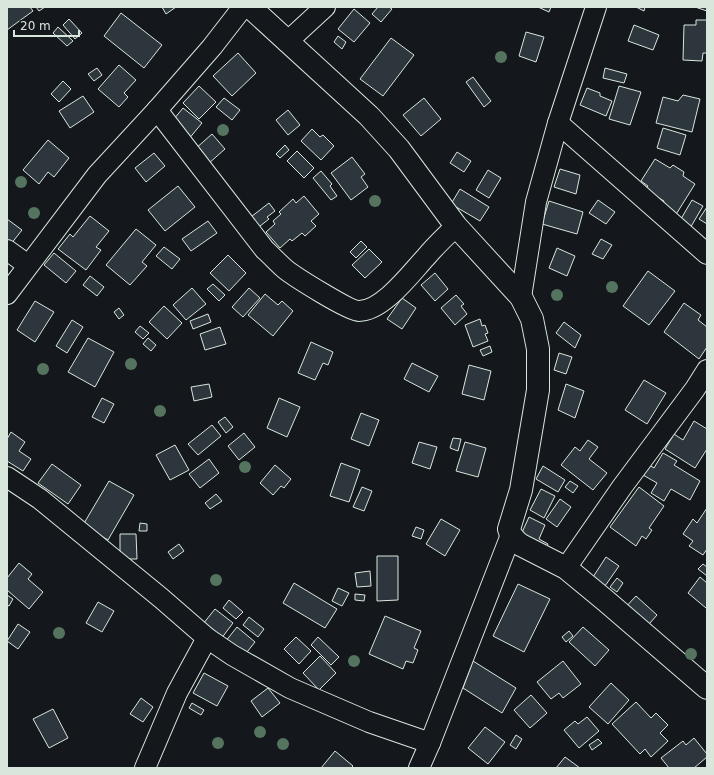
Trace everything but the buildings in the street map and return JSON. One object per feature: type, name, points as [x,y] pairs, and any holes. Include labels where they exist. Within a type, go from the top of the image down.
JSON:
[{"type":"street","points":[[7,294],[96,175],[157,110],[212,47],[243,7]]},
{"type":"street","points":[[250,7],[369,116],[399,149],[456,226],[520,297],[532,319],[538,349],[538,390],[520,490],[509,529],[511,535],[521,546],[566,568],[707,688]]},
{"type":"street","points":[[287,42],[325,7]]},
{"type":"street","points":[[520,297],[536,202],[558,123],[596,7]]},
{"type":"street","points":[[157,110],[265,250],[285,269],[346,308],[358,311],[368,309],[380,303],[405,282],[426,257],[456,226]]},
{"type":"street","points":[[558,123],[707,254]]},
{"type":"street","points":[[7,250],[28,265]]},
{"type":"street","points":[[566,568],[622,487],[695,389],[707,370]]},
{"type":"street","points":[[7,477],[46,504],[207,638],[232,655],[290,688],[369,722],[430,743]]},
{"type":"street","points":[[419,768],[511,535]]},
{"type":"street","points":[[145,768],[177,693],[207,638]]}]
